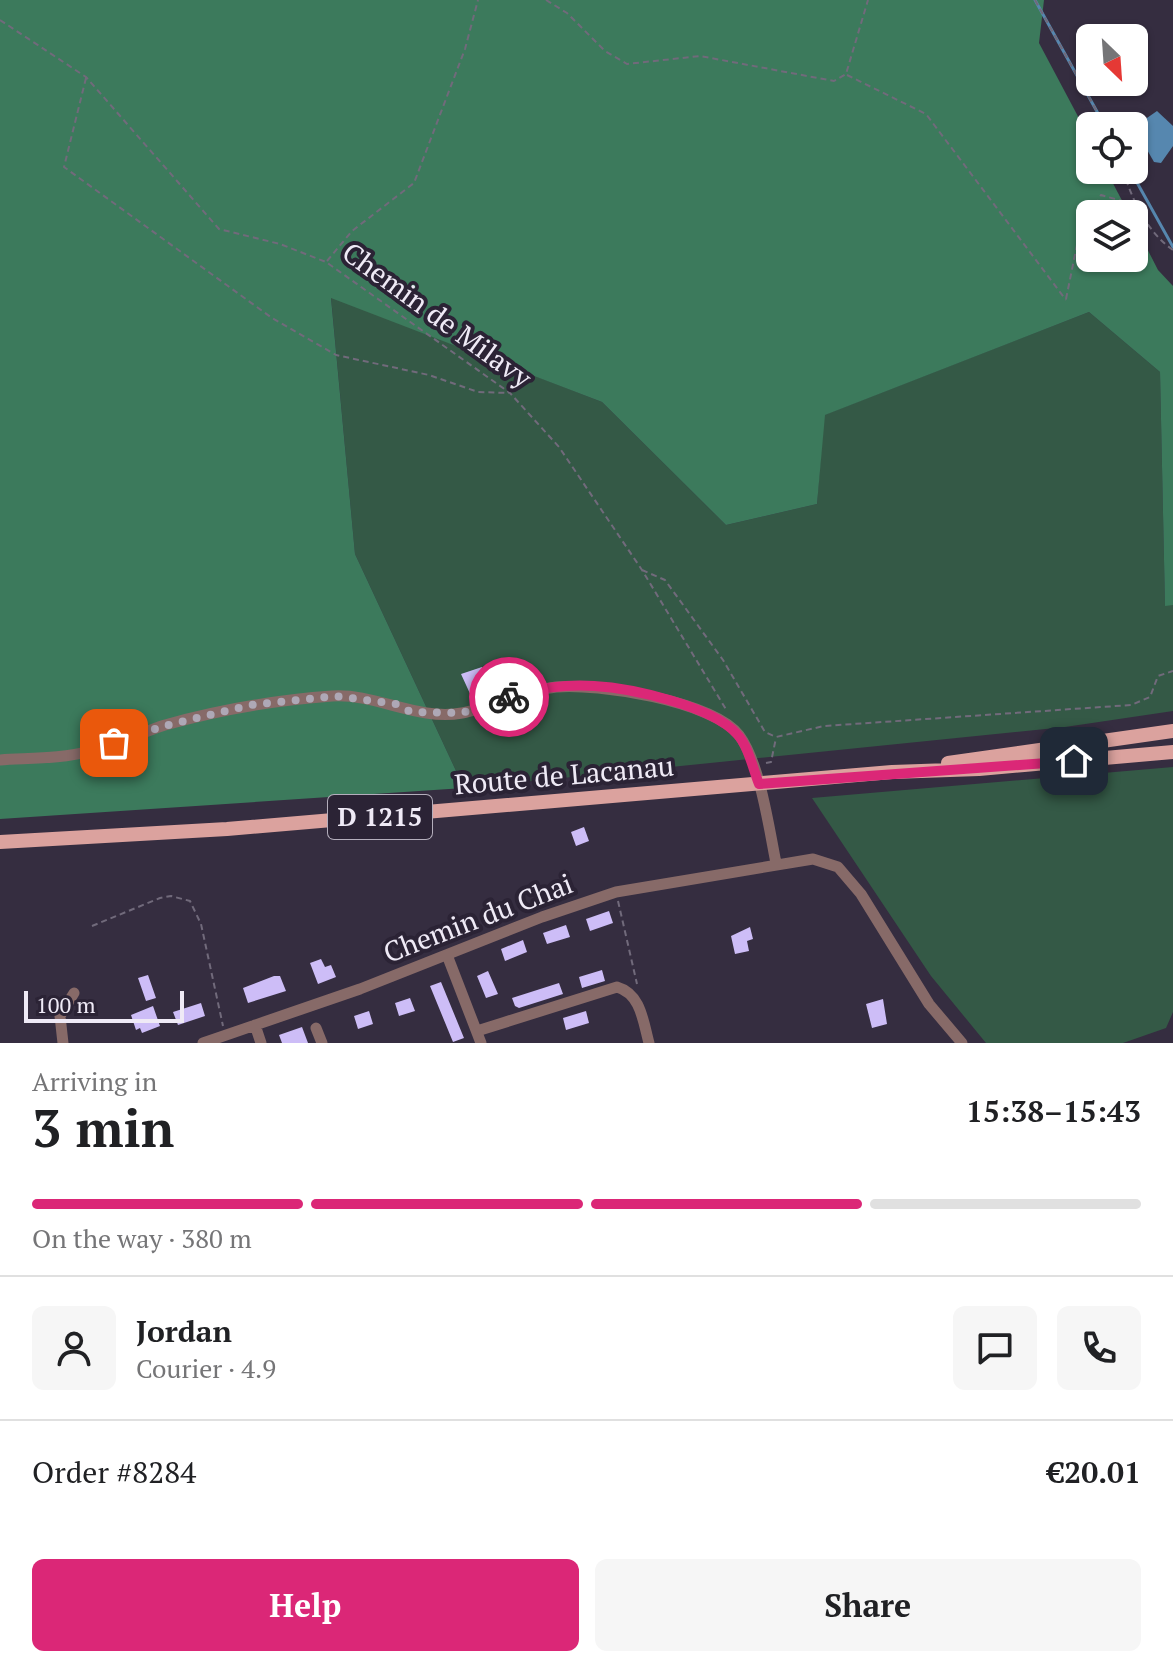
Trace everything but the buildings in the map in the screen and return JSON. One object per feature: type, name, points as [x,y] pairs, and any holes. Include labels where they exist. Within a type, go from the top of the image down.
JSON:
[{"type":"main road","name":"Route de Lacanau","points":[[0,842],[227,829],[892,772],[1173,731]]},
{"type":"main road","name":"Route de Lacanau","points":[[892,772],[979,769],[1173,752]]},
{"type":"street","points":[[0,760],[88,752],[164,726],[251,705],[335,696],[396,704],[411,712],[462,713],[513,695],[555,687],[593,686],[632,692],[720,719],[739,736],[759,784],[776,863],[813,859],[838,867],[861,894],[929,1004],[962,1043]]},
{"type":"street","name":"Chemin du Chai","points":[[203,1043],[616,892],[776,863]]},
{"type":"street","points":[[447,955],[479,1037],[617,987],[628,991],[636,999],[649,1043]]},
{"type":"street","points":[[63,1043],[60,1016],[74,993]]},
{"type":"street","points":[[255,1025],[261,1043]]},
{"type":"street","points":[[316,1028],[322,1043]]},
{"type":"path","points":[[326,262],[352,231],[414,183],[465,49],[478,0]]},
{"type":"path","points":[[546,0],[567,13],[605,51],[627,64],[700,56],[834,81],[846,74],[868,0]]},
{"type":"path","points":[[1035,0],[1097,112]]},
{"type":"path","name":"Chemin de Milavy","points":[[0,20],[86,77],[219,229],[280,244],[326,262],[510,393],[559,447],[642,570],[727,711]]},
{"type":"path","points":[[846,74],[926,114],[1066,300],[1076,250]]},
{"type":"path","points":[[86,77],[64,167],[272,318],[336,355],[429,375],[478,392],[510,393]]},
{"type":"path","points":[[1098,200],[1101,195],[1118,200]]},
{"type":"path","points":[[1148,223],[1156,238],[1173,250]]},
{"type":"path","points":[[642,570],[665,580],[723,660],[765,732],[776,737],[824,726],[1131,705],[1150,697],[1158,676],[1173,671]]},
{"type":"path","points":[[752,768],[771,762],[776,737]]},
{"type":"path","points":[[616,892],[637,983],[636,999]]},
{"type":"path","points":[[92,926],[160,898],[171,896],[190,901],[201,924],[225,1035]]},
{"type":"green space","points":[[0,0],[1044,0],[1039,43],[1076,113],[1076,184],[1113,184],[1122,200],[1076,200],[1076,272],[1148,272],[1148,250],[1158,270],[1173,286],[1173,605],[1165,606],[1160,372],[1089,312],[825,415],[817,504],[726,525],[602,402],[331,298],[355,554],[464,788],[0,819]]},
{"type":"green space","points":[[331,297],[602,402],[726,525],[817,504],[824,415],[1089,312],[1160,372],[1165,605],[1173,605],[1173,711],[1065,727],[464,788],[355,554]]},
{"type":"green space","points":[[1173,767],[1173,1012],[1166,1028],[1123,1043],[986,1043],[931,976],[812,798]]},
{"type":"water","points":[[1157,111],[1173,126],[1173,146],[1161,163],[1154,162],[1148,152],[1148,117]]},
{"type":"waterway","points":[[1035,0],[1097,112]]},
{"type":"waterway","points":[[1138,184],[1173,247]]},
{"type":"way so far","points":[[114,743],[164,726],[251,705],[335,696],[396,704],[411,712],[462,713],[509,697]]},
{"type":"route","points":[[509,697],[555,687],[593,686],[632,692],[720,719],[739,736],[759,784],[1074,761]]}]
